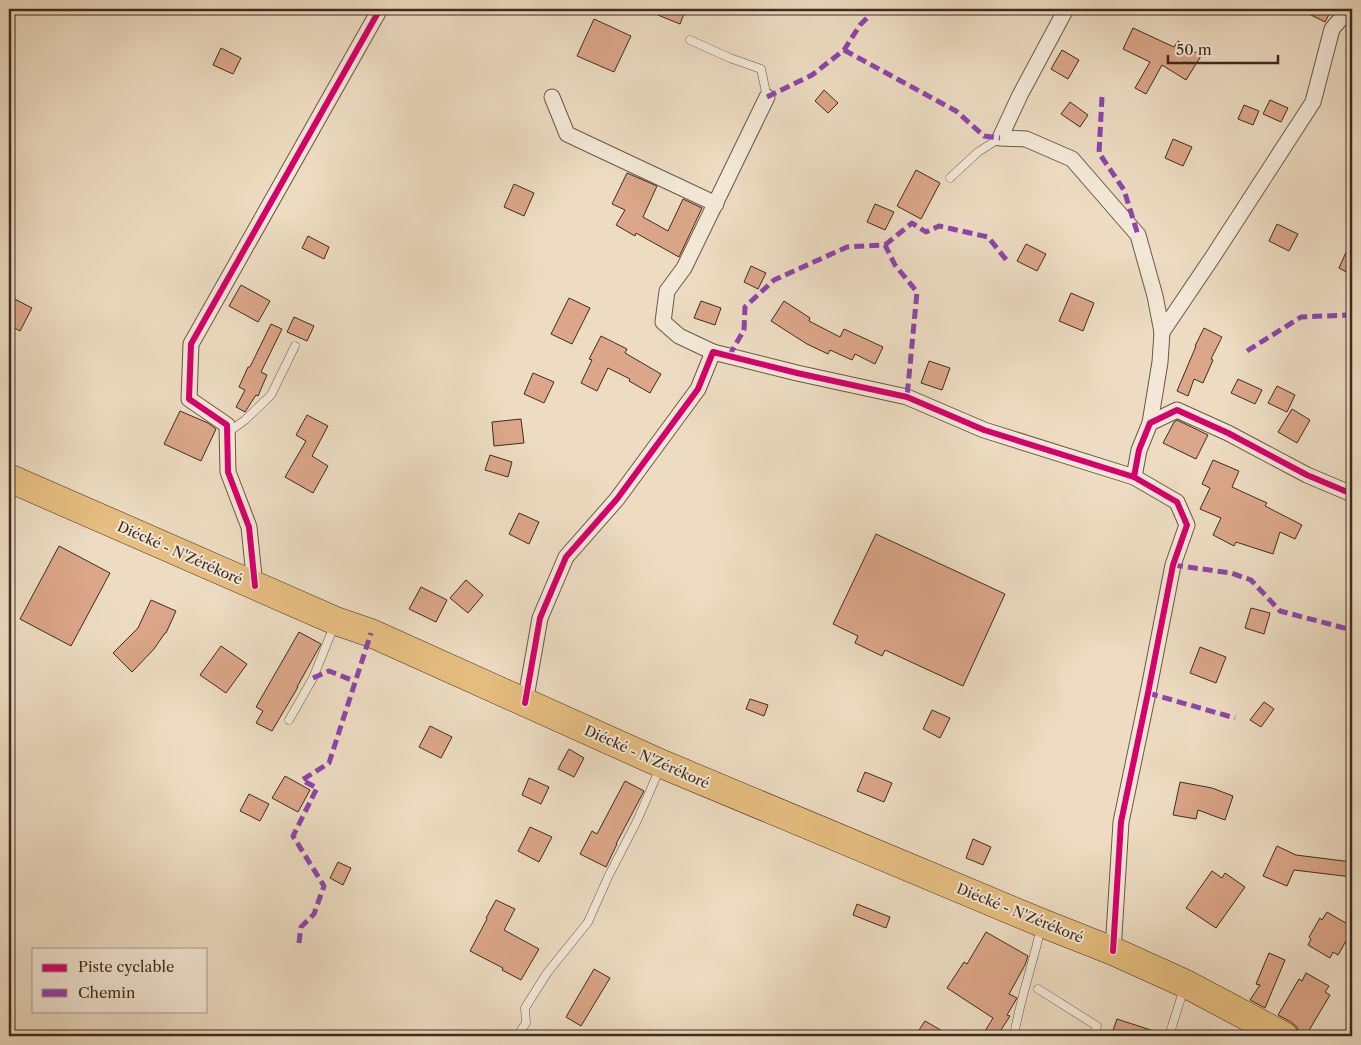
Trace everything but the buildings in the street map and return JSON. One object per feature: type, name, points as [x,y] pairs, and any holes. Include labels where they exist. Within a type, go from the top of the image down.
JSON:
[{"type":"highway","name":"Diécké - N'Zérékoré","points":[[9,478],[336,621],[371,633],[662,764],[1113,951],[1186,984],[1284,1036]]},
{"type":"street","points":[[255,586],[249,527],[228,472],[227,425],[188,399],[191,344],[380,9]]},
{"type":"street","points":[[1066,9],[1020,95],[1000,138],[1026,139],[1072,159],[1138,235],[1155,296],[1162,332],[1160,362],[1150,423],[1138,450],[1134,477]]},
{"type":"street","points":[[1162,332],[1313,102],[1332,28],[1349,9]]},
{"type":"street","points":[[552,97],[567,134],[716,204]]},
{"type":"street","points":[[767,97],[684,268],[667,291],[663,322],[679,336],[713,352],[907,397],[984,430],[1134,477],[1177,502],[1187,525],[1173,565],[1121,822],[1113,951]]},
{"type":"street","points":[[525,703],[540,618],[566,558],[617,499],[698,389],[713,352]]},
{"type":"street","points":[[1150,423],[1177,410],[1228,433],[1307,475],[1352,494]]},
{"type":"lane","points":[[690,40],[730,58],[761,69],[767,97]]},
{"type":"lane","points":[[950,178],[978,152],[1000,138]]},
{"type":"lane","points":[[227,433],[245,420],[271,395],[296,346]]},
{"type":"lane","points":[[289,720],[313,678],[336,621]]},
{"type":"lane","points":[[517,1036],[526,1023],[525,1008],[547,974],[588,922],[662,764]]},
{"type":"lane","points":[[1014,1036],[1018,1012],[1034,960],[1042,923]]},
{"type":"lane","points":[[1170,1036],[1186,984]]},
{"type":"lane","points":[[1038,989],[1097,1026],[1094,1036]]},
{"type":"marked path","points":[[767,97],[812,75],[844,50],[860,25],[867,18],[869,9]]},
{"type":"marked path","points":[[844,50],[956,111],[984,136],[1000,138]]},
{"type":"marked path","points":[[1102,97],[1099,153],[1124,190],[1138,235]]},
{"type":"marked path","points":[[885,245],[912,223],[926,232],[939,226],[988,237],[1008,262]]},
{"type":"marked path","points":[[729,356],[744,330],[745,307],[774,280],[847,247],[885,245],[895,265],[917,292],[907,397]]},
{"type":"marked path","points":[[1247,351],[1301,317],[1349,315],[1352,318]]},
{"type":"marked path","points":[[1173,565],[1231,573],[1251,580],[1280,611],[1352,630]]},
{"type":"marked path","points":[[299,943],[301,927],[314,914],[324,886],[293,836],[317,788],[302,780],[329,763],[371,633]]},
{"type":"marked path","points":[[313,678],[329,671],[354,681]]},
{"type":"marked path","points":[[1148,693],[1235,718]]},
{"type":"cycle path","points":[[255,586],[249,527],[228,472],[227,425],[189,399],[191,344],[380,9]]},
{"type":"cycle path","points":[[525,703],[540,618],[566,557],[617,499],[698,389],[713,352],[907,397],[984,430],[1134,477]]},
{"type":"cycle path","points":[[1113,951],[1121,822],[1173,565],[1187,525],[1177,502],[1134,477],[1139,450],[1150,423],[1177,410],[1228,433],[1307,475],[1352,494]]}]
